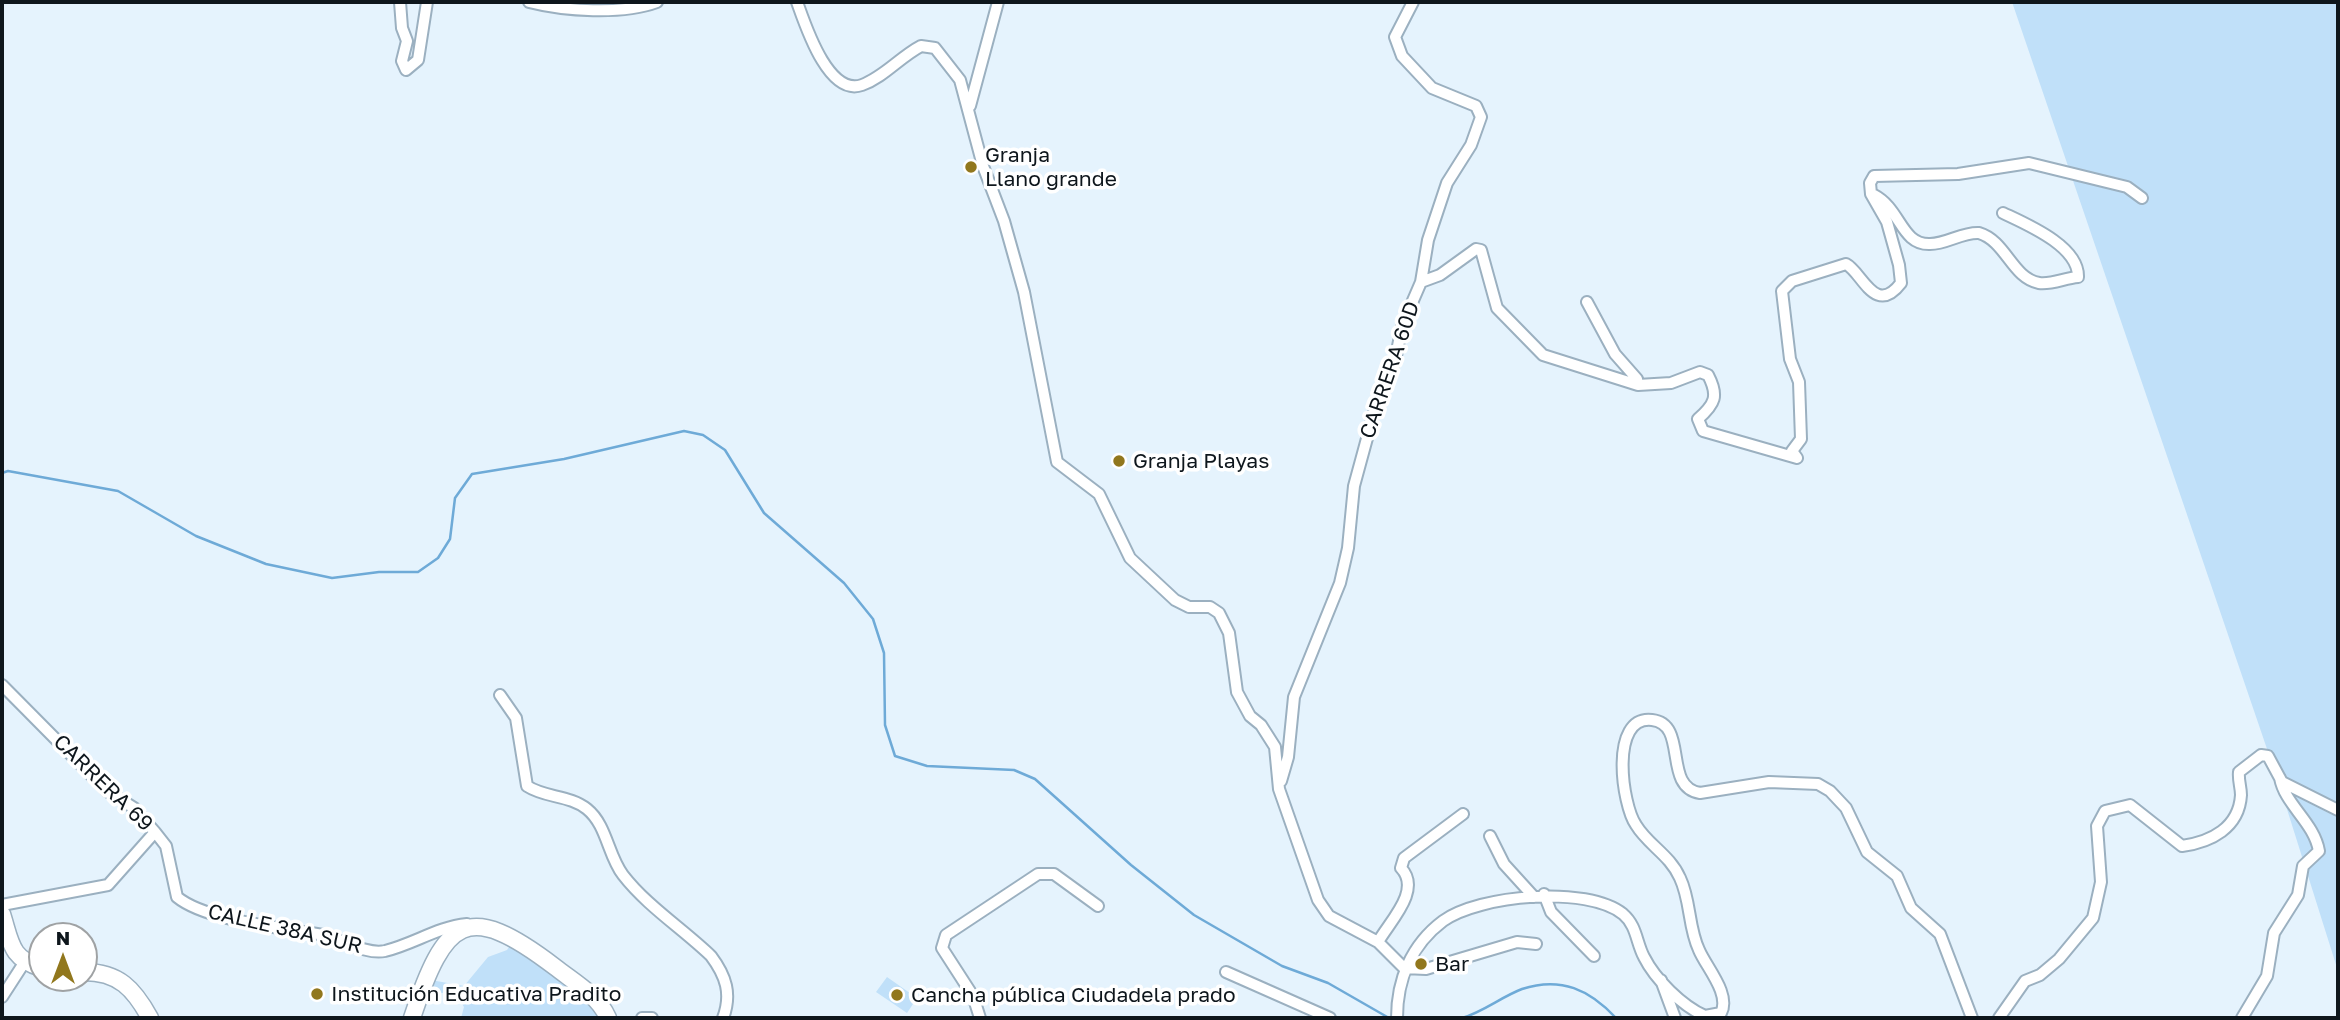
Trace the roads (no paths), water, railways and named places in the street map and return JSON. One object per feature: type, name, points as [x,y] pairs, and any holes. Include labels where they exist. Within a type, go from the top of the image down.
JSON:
[{"type":"main road","points":[[2,914],[15,954],[28,964]]},
{"type":"main road","points":[[412,1018],[440,949],[461,930],[484,926]]},
{"type":"main road","name":"CALLE 38A SUR","points":[[484,926],[506,933],[534,951],[597,1000],[608,1018]]},
{"type":"main road","points":[[98,973],[114,975],[128,984],[150,1018]]},
{"type":"street","points":[[400,2],[402,29],[407,41],[402,61],[406,70],[418,60],[427,2]]},
{"type":"street","points":[[529,2],[555,9],[641,8],[657,2]]},
{"type":"street","points":[[797,2],[819,59],[843,83],[860,86],[884,73],[920,46],[935,48],[960,80],[970,108],[983,166],[1004,221],[1024,292],[1057,462],[1099,494],[1129,558],[1174,600],[1189,607],[1210,607],[1219,613],[1229,633],[1237,692],[1250,716],[1261,725],[1275,747],[1279,789],[1318,900],[1329,916],[1378,942],[1404,968],[1426,969],[1517,942],[1536,944]]},
{"type":"street","points":[[970,108],[998,2]]},
{"type":"street","name":"CARRERA 60D","points":[[1279,789],[1288,757],[1294,697],[1340,583],[1360,461],[1378,398],[1395,361],[1402,326],[1421,282],[1428,240],[1447,183],[1471,145],[1482,117],[1476,106],[1432,88],[1402,56],[1395,37],[1413,2]]},
{"type":"street","points":[[1421,282],[1440,275],[1476,249],[1481,250],[1497,308],[1535,349],[1557,361],[1604,372],[1638,384],[1671,383],[1700,372],[1708,375],[1715,386],[1714,404],[1699,419],[1703,431],[1797,458],[1792,451],[1801,439],[1799,382],[1790,359],[1782,291],[1792,281],[1846,264],[1872,293],[1881,294],[1896,289],[1901,283],[1887,222],[1871,194],[1870,183],[1878,175],[1958,174],[2029,163],[2127,187],[2142,198]]},
{"type":"street","points":[[1871,194],[1889,204],[1902,228],[1917,242],[1933,244],[1979,233],[2000,244],[2022,274],[2032,281],[2047,283],[2078,277],[2077,270],[2057,241],[2003,213]]},
{"type":"street","points":[[1587,302],[1615,354],[1637,379],[1638,384]]},
{"type":"street","name":"CARRERA 69","points":[[2,685],[107,791],[134,808],[155,832],[166,846],[177,897]]},
{"type":"street","points":[[500,695],[516,718],[527,786],[537,793],[571,800],[589,809],[623,874],[686,932],[722,971],[728,987],[723,1018]]},
{"type":"street","points":[[1396,1018],[1404,968],[1440,923],[1453,915],[1492,903],[1539,896],[1581,898],[1615,909],[1630,921],[1643,956],[1677,997],[1701,1014],[1716,1016],[1723,1010],[1718,986],[1694,938],[1688,899],[1679,875],[1663,852],[1637,827],[1628,810],[1624,745],[1634,727],[1649,720],[1659,722],[1669,732],[1681,782],[1692,792],[1783,782],[1818,784],[1836,796],[1846,808],[1867,852],[1897,876],[1911,908],[1940,933],[1972,1018]]},
{"type":"street","points":[[2000,1018],[2025,981],[2040,975],[2059,959],[2093,918],[2101,882],[2097,826],[2105,811],[2125,804],[2135,807],[2182,846],[2213,838],[2234,820],[2241,792],[2239,772],[2261,755],[2268,756],[2280,779],[2283,793],[2312,830],[2319,851],[2303,866],[2298,895],[2274,933],[2267,976],[2242,1018]]},
{"type":"street","points":[[2280,779],[2338,810]]},
{"type":"street","points":[[1378,942],[1408,895],[1406,873],[1401,868],[1404,858],[1462,814]]},
{"type":"street","points":[[2,905],[108,886],[155,832]]},
{"type":"street","points":[[1490,836],[1504,864],[1539,896],[1594,956]]},
{"type":"street","points":[[980,1018],[973,996],[942,948],[946,935],[1038,874],[1054,874],[1098,906]]},
{"type":"street","name":"CALLE 38A SUR","points":[[177,897],[193,908],[290,932],[324,935],[383,952],[447,926],[475,923],[484,926]]},
{"type":"street","points":[[2,997],[24,963]]},
{"type":"street","points":[[1226,972],[1330,1018]]},
{"type":"street","points":[[1660,977],[1663,993],[1675,1018]]},
{"type":"street","points":[[642,1018],[652,1018]]},
{"type":"waterway","points":[[2,473],[8,471],[118,491],[196,536],[266,564],[332,578],[379,572],[418,572],[438,558],[450,539],[455,498],[472,474],[564,459],[684,431],[703,435],[725,450],[764,513],[844,583],[873,619],[884,653],[885,725],[895,756],[927,766],[1014,770],[1035,779],[1131,865],[1194,915],[1282,966],[1328,983],[1389,1018]]},
{"type":"waterway","points":[[1462,1018],[1522,989],[1549,984],[1562,985],[1585,993],[1616,1018]]},
{"type":"place","name":"Granja Llano grande","points":[[971,167]]},
{"type":"place","name":"Granja Playas","points":[[1119,461]]},
{"type":"place","name":"Bar","points":[[1421,964]]},
{"type":"place","name":"Institución Educativa Pradito","points":[[317,994]]},
{"type":"place","name":"Cancha pública Ciudadela prado","points":[[897,995]]}]
